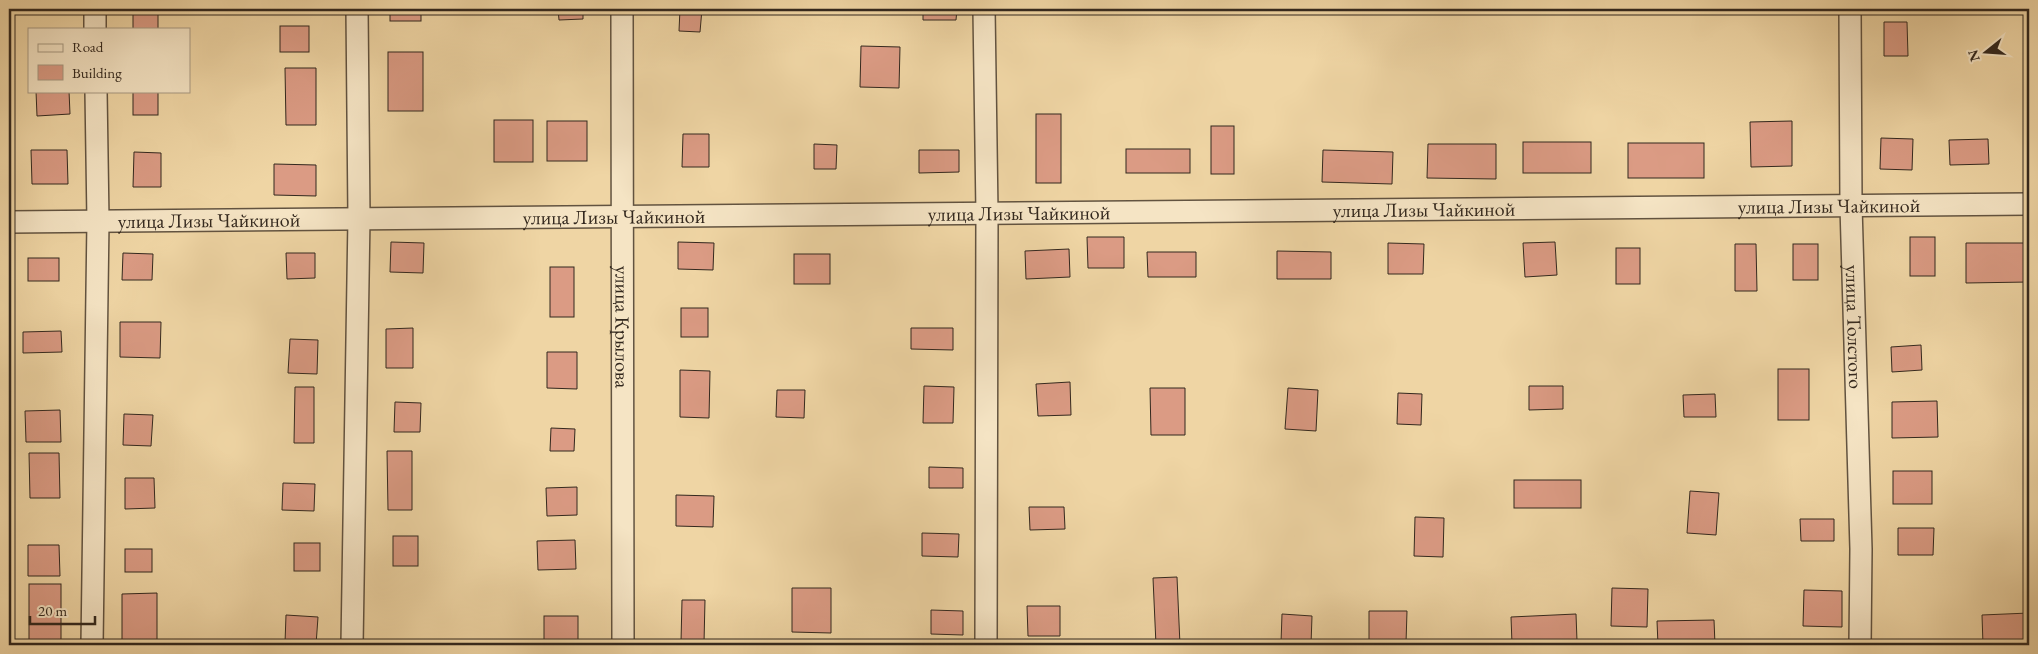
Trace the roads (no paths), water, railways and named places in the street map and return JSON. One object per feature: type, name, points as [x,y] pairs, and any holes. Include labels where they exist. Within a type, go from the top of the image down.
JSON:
[{"type":"street","points":[[95,9],[95,28]]},
{"type":"street","points":[[352,645],[359,218],[357,9]]},
{"type":"street","name":"улица Крылова","points":[[622,9],[623,645]]},
{"type":"street","points":[[984,9],[987,213],[986,645]]},
{"type":"street","name":"улица Толстого","points":[[1850,9],[1851,206],[1861,549],[1860,645]]},
{"type":"street","points":[[92,645],[98,221],[96,92]]},
{"type":"street","name":"улица Лизы Чайкиной","points":[[9,222],[2029,204]]}]
